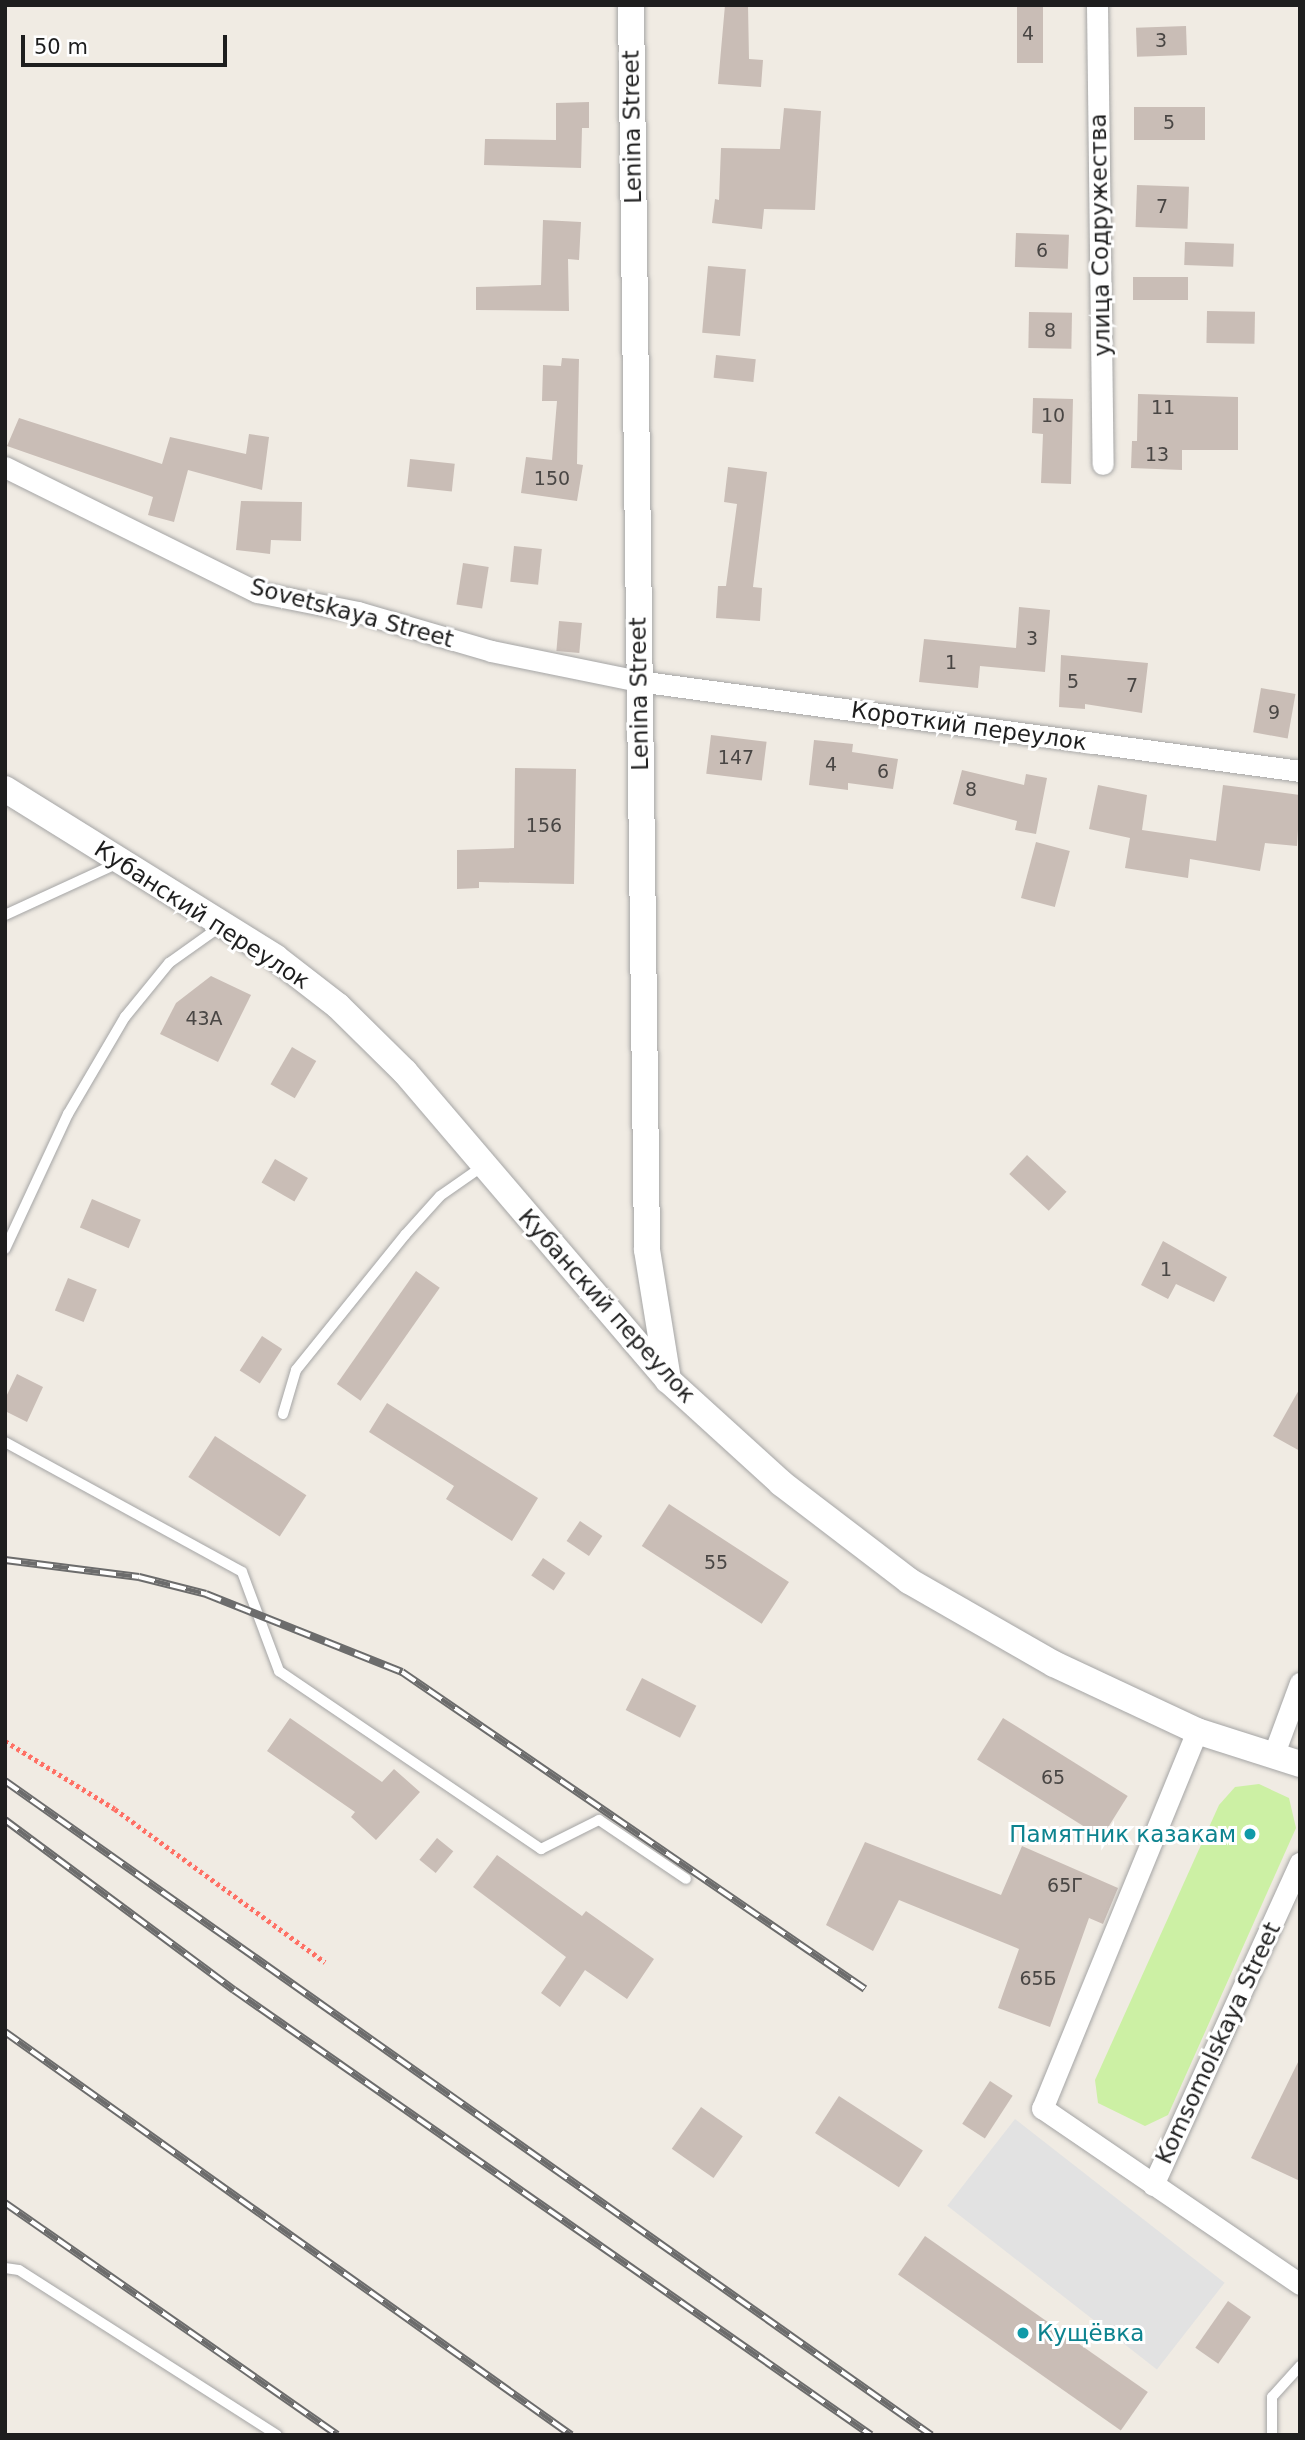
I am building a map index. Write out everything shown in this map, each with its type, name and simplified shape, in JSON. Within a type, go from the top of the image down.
[{"type":"street","name":"Lenina Street","points":[[631,5],[647,1250],[668,1380]]},
{"type":"street","name":"улица Содружества","points":[[1097,5],[1103,464]]},
{"type":"street","name":"Sovetskaya Street","points":[[5,467],[257,592],[358,612],[491,651],[638,681]]},
{"type":"street","name":"Короткий переулок","points":[[638,681],[1300,771]]},
{"type":"street","name":"Кубанский переулок","points":[[5,789],[276,958],[338,1006],[405,1072],[668,1380],[781,1483],[909,1581],[1054,1664],[1197,1731],[1300,1764]]},
{"type":"street","points":[[1273,1756],[1300,1683]]},
{"type":"street","points":[[1197,1731],[1042,2108],[1300,2284]]},
{"type":"street","name":"Komsomolskaya Street","points":[[1153,2185],[1300,1863]]},
{"type":"lane","points":[[5,915],[122,861]]},
{"type":"lane","points":[[5,1249],[68,1114],[125,1017],[169,963],[224,925]]},
{"type":"lane","points":[[283,1414],[296,1370],[440,1196],[483,1166]]},
{"type":"lane","points":[[5,1442],[242,1573],[279,1671],[541,1849],[599,1819],[686,1879]]},
{"type":"lane","points":[[5,2267],[19,2270],[277,2435]]},
{"type":"lane","points":[[1272,2435],[1272,2397],[1300,2366]]},
{"type":"path","points":[[5,1741],[115,1809],[325,1962]]},
{"type":"green space","points":[[1259,1784],[1289,1798],[1296,1828],[1168,2115],[1145,2126],[1098,2103],[1095,2080],[1219,1805],[1235,1787]]},
{"type":"shaded area","points":[[1015,2119],[1225,2283],[1157,2369],[947,2206]]},
{"type":"building","points":[[725,5],[748,5],[749,59],[763,60],[761,87],[718,84]]},
{"type":"building","points":[[1017,5],[1043,5],[1043,63],[1017,63]]},
{"type":"building","points":[[1186,26],[1187,55],[1137,57],[1136,28]]},
{"type":"building","points":[[589,102],[589,128],[582,128],[581,168],[484,165],[485,139],[556,140],[556,103]]},
{"type":"building","points":[[1134,107],[1205,107],[1205,140],[1134,140]]},
{"type":"building","points":[[784,108],[821,111],[815,210],[764,209],[762,229],[712,223],[715,199],[719,200],[721,148],[780,149]]},
{"type":"building","points":[[1137,185],[1189,187],[1188,229],[1136,227]]},
{"type":"building","points":[[543,220],[581,222],[579,260],[568,259],[569,311],[476,310],[476,287],[541,285]]},
{"type":"building","points":[[1016,233],[1069,235],[1068,269],[1015,267]]},
{"type":"building","points":[[1185,242],[1234,244],[1233,267],[1184,265]]},
{"type":"building","points":[[708,266],[746,269],[740,336],[702,333]]},
{"type":"building","points":[[1133,277],[1188,277],[1188,300],[1133,300]]},
{"type":"building","points":[[1207,311],[1255,312],[1254,344],[1206,343]]},
{"type":"building","points":[[1029,312],[1072,313],[1071,349],[1028,348]]},
{"type":"building","points":[[716,355],[756,359],[753,382],[714,378]]},
{"type":"building","points":[[562,358],[579,359],[577,464],[583,465],[577,501],[521,493],[526,457],[552,460],[557,401],[542,401],[543,365],[561,366]]},
{"type":"building","points":[[1138,394],[1238,397],[1238,450],[1182,450],[1182,470],[1131,468],[1132,441],[1137,441]]},
{"type":"building","points":[[1033,398],[1073,399],[1071,484],[1041,483],[1043,434],[1032,433]]},
{"type":"building","points":[[19,418],[162,464],[170,437],[246,454],[249,434],[269,437],[262,490],[188,470],[174,522],[148,515],[153,497],[7,446]]},
{"type":"building","points":[[410,459],[455,464],[452,492],[407,487]]},
{"type":"building","points":[[728,467],[767,472],[753,587],[762,588],[760,621],[716,618],[718,586],[726,586],[737,504],[724,502]]},
{"type":"building","points":[[241,501],[302,502],[301,541],[271,540],[270,554],[236,550]]},
{"type":"building","points":[[514,546],[542,549],[538,585],[510,582]]},
{"type":"building","points":[[463,563],[489,567],[482,609],[456,604]]},
{"type":"building","points":[[1019,607],[1050,610],[1045,672],[980,666],[978,688],[919,682],[924,639],[1016,648]]},
{"type":"building","points":[[559,621],[582,623],[579,653],[556,651]]},
{"type":"building","points":[[1061,655],[1148,663],[1142,713],[1085,704],[1085,709],[1059,707]]},
{"type":"building","points":[[1261,688],[1295,694],[1288,738],[1253,732]]},
{"type":"building","points":[[711,735],[767,742],[762,781],[706,774]]},
{"type":"building","points":[[814,740],[853,744],[852,752],[898,759],[893,789],[848,783],[848,790],[809,785]]},
{"type":"building","points":[[515,768],[576,769],[574,884],[479,882],[479,888],[457,889],[457,850],[514,848]]},
{"type":"building","points":[[962,770],[1024,785],[1026,774],[1047,778],[1036,834],[1015,830],[1017,821],[953,804]]},
{"type":"building","points":[[1098,785],[1147,795],[1142,830],[1216,841],[1223,785],[1300,795],[1297,846],[1265,843],[1260,871],[1190,859],[1188,878],[1125,868],[1130,838],[1089,829]]},
{"type":"building","points":[[1036,842],[1070,851],[1055,907],[1021,898]]},
{"type":"building","points":[[211,976],[251,995],[218,1062],[160,1034],[176,1003]]},
{"type":"building","points":[[292,1047],[316,1061],[295,1098],[270,1084]]},
{"type":"building","points":[[1027,1155],[1066,1192],[1049,1211],[1009,1174]]},
{"type":"building","points":[[275,1159],[308,1178],[294,1201],[262,1182]]},
{"type":"building","points":[[92,1199],[141,1220],[129,1248],[80,1228]]},
{"type":"building","points":[[1163,1241],[1227,1277],[1214,1302],[1176,1284],[1168,1299],[1141,1285]]},
{"type":"building","points":[[416,1271],[440,1288],[361,1401],[337,1384]]},
{"type":"building","points":[[68,1278],[97,1290],[84,1322],[55,1310]]},
{"type":"building","points":[[262,1336],[282,1349],[260,1383],[240,1370]]},
{"type":"building","points":[[17,1374],[43,1387],[27,1422],[5,1411],[5,1399]]},
{"type":"building","points":[[1300,1388],[1300,1451],[1273,1436]]},
{"type":"building","points":[[387,1403],[538,1498],[512,1541],[446,1499],[454,1486],[369,1432]]},
{"type":"building","points":[[215,1436],[306,1495],[280,1536],[188,1477]]},
{"type":"building","points":[[669,1504],[789,1582],[762,1624],[642,1546]]},
{"type":"building","points":[[580,1521],[602,1536],[589,1556],[567,1541]]},
{"type":"building","points":[[543,1558],[565,1573],[554,1591],[531,1575]]},
{"type":"building","points":[[642,1678],[696,1706],[680,1738],[626,1710]]},
{"type":"building","points":[[290,1718],[382,1782],[394,1769],[420,1792],[376,1840],[351,1817],[355,1812],[267,1751]]},
{"type":"building","points":[[1003,1718],[1128,1796],[1102,1837],[977,1760]]},
{"type":"building","points":[[437,1838],[453,1851],[436,1873],[419,1860]]},
{"type":"building","points":[[865,1842],[1001,1895],[1022,1846],[1118,1888],[1103,1924],[1089,1918],[1050,2027],[998,2008],[1019,1949],[899,1900],[873,1951],[826,1925]]},
{"type":"building","points":[[497,1855],[582,1916],[586,1911],[654,1959],[627,1999],[585,1970],[560,2007],[541,1993],[566,1957],[473,1887]]},
{"type":"building","points":[[1300,2058],[1300,2181],[1251,2158]]},
{"type":"building","points":[[990,2081],[1013,2096],[985,2138],[962,2124]]},
{"type":"building","points":[[839,2096],[923,2150],[899,2187],[815,2133]]},
{"type":"building","points":[[701,2107],[743,2136],[714,2178],[672,2149]]},
{"type":"building","name":"Кущёвка","points":[[925,2236],[1148,2392],[1121,2431],[898,2275]]},
{"type":"building","points":[[1228,2301],[1251,2317],[1218,2364],[1195,2348]]},
{"type":"railway","points":[[5,1560],[139,1577],[206,1594],[402,1672],[865,1989]]},
{"type":"railway","points":[[5,1781],[931,2435]]},
{"type":"railway","points":[[5,1820],[234,1990],[871,2435]]},
{"type":"railway","points":[[5,2032],[571,2435]]},
{"type":"railway","points":[[5,2203],[337,2435]]},
{"type":"place","name":"Памятник казакам","points":[[1250,1834]]},
{"type":"place","name":"Кущёвка","points":[[1023,2333]]}]
